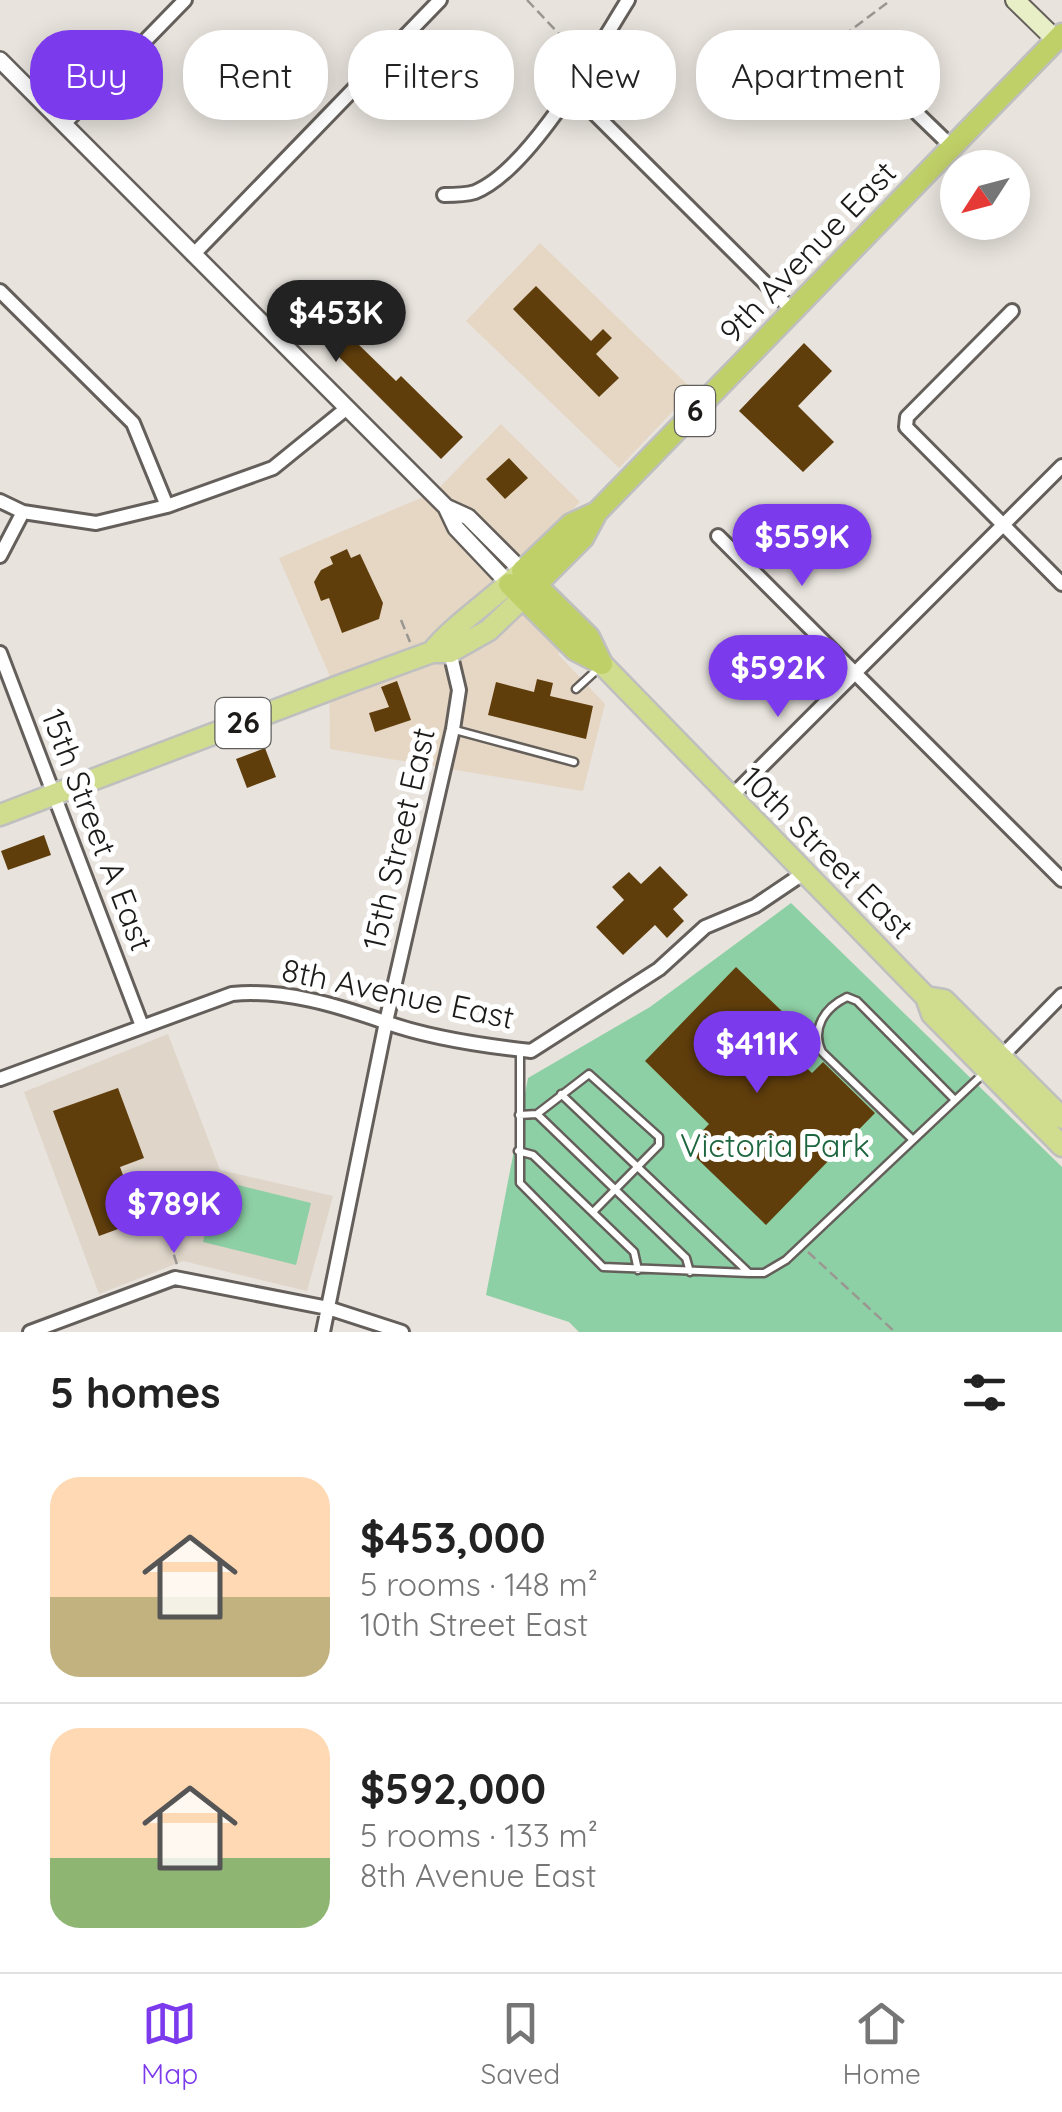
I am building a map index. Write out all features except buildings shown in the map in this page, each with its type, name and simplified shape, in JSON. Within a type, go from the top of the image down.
[{"type":"highway","name":"9th Avenue East","points":[[522,584],[583,538],[597,512],[1060,40]]},
{"type":"highway","name":"10th Street East","points":[[522,584],[589,637],[602,664]]},
{"type":"main road","points":[[1015,0],[1060,40]]},
{"type":"main road","name":"9th Avenue East","points":[[0,816],[433,654],[445,636],[522,584]]},
{"type":"main road","name":"10th Street East","points":[[602,664],[926,997],[944,1000],[1062,1146]]},
{"type":"main road","name":"10th Street East","points":[[994,1064],[1062,1118]]},
{"type":"street","points":[[64,124],[185,0]]},
{"type":"street","points":[[192,254],[440,0]]},
{"type":"street","points":[[609,30],[628,0]]},
{"type":"street","name":"10th Street East","points":[[0,60],[446,508],[468,517],[522,584]]},
{"type":"street","points":[[444,195],[472,193],[506,172],[548,120]]},
{"type":"street","points":[[602,120],[792,311]]},
{"type":"street","points":[[924,120],[952,147]]},
{"type":"street","points":[[0,291],[133,423],[167,506]]},
{"type":"street","points":[[1012,311],[907,417],[906,427],[1062,584]]},
{"type":"street","points":[[0,501],[23,512],[96,522],[167,506],[274,468],[347,408]]},
{"type":"street","points":[[730,798],[1062,466]]},
{"type":"street","points":[[0,556],[23,512]]},
{"type":"street","points":[[718,536],[1062,880]]},
{"type":"street","name":"15th Street A East","points":[[0,653],[142,1026]]},
{"type":"street","name":"15th Street East","points":[[323,1332],[386,1022],[453,729],[459,690],[433,654]]},
{"type":"street","name":"8th Avenue East","points":[[0,1079],[232,994],[255,992],[286,994],[386,1022],[520,1050],[544,1046],[660,969],[704,927],[755,906],[804,873]]},
{"type":"street","points":[[994,1064],[1062,996]]},
{"type":"street","points":[[30,1332],[182,1279],[328,1308],[402,1332]]},
{"type":"lane","points":[[576,688],[602,664]]},
{"type":"lane","points":[[453,729],[574,762]]},
{"type":"lane","points":[[913,1140],[822,1052],[816,1039],[818,1024],[838,1002],[847,998],[857,1001],[956,1100]]},
{"type":"lane","points":[[520,1050],[518,1151],[522,1187],[603,1267],[690,1272],[749,1273],[776,1268],[994,1064]]},
{"type":"lane","points":[[520,1115],[537,1114],[584,1076],[594,1076],[659,1136],[659,1145],[593,1212]]},
{"type":"lane","points":[[561,1094],[749,1273]]},
{"type":"lane","points":[[537,1114],[686,1258],[690,1272]]},
{"type":"lane","points":[[518,1151],[533,1155],[634,1252],[638,1270]]},
{"type":"path","points":[[527,0],[556,30]]},
{"type":"path","points":[[851,30],[891,0]]},
{"type":"path","points":[[401,620],[433,654]]},
{"type":"path","points":[[165,1226],[182,1279]]},
{"type":"path","points":[[801,1246],[895,1332]]},
{"type":"shaded area","points":[[540,243],[693,390],[619,468],[466,321]]},
{"type":"shaded area","points":[[501,424],[580,502],[513,570],[577,633],[558,654],[605,704],[583,791],[330,749],[329,674],[279,558],[435,492]]},
{"type":"shaded area","points":[[168,1034],[220,1170],[333,1196],[307,1291],[183,1261],[99,1294],[24,1092]]},
{"type":"green space","name":"Victoria Park","points":[[791,903],[1062,1167],[1062,1332],[579,1332],[569,1322],[486,1295],[528,1078],[650,1007]]},
{"type":"green space","points":[[218,1180],[311,1203],[296,1265],[203,1242]]}]
